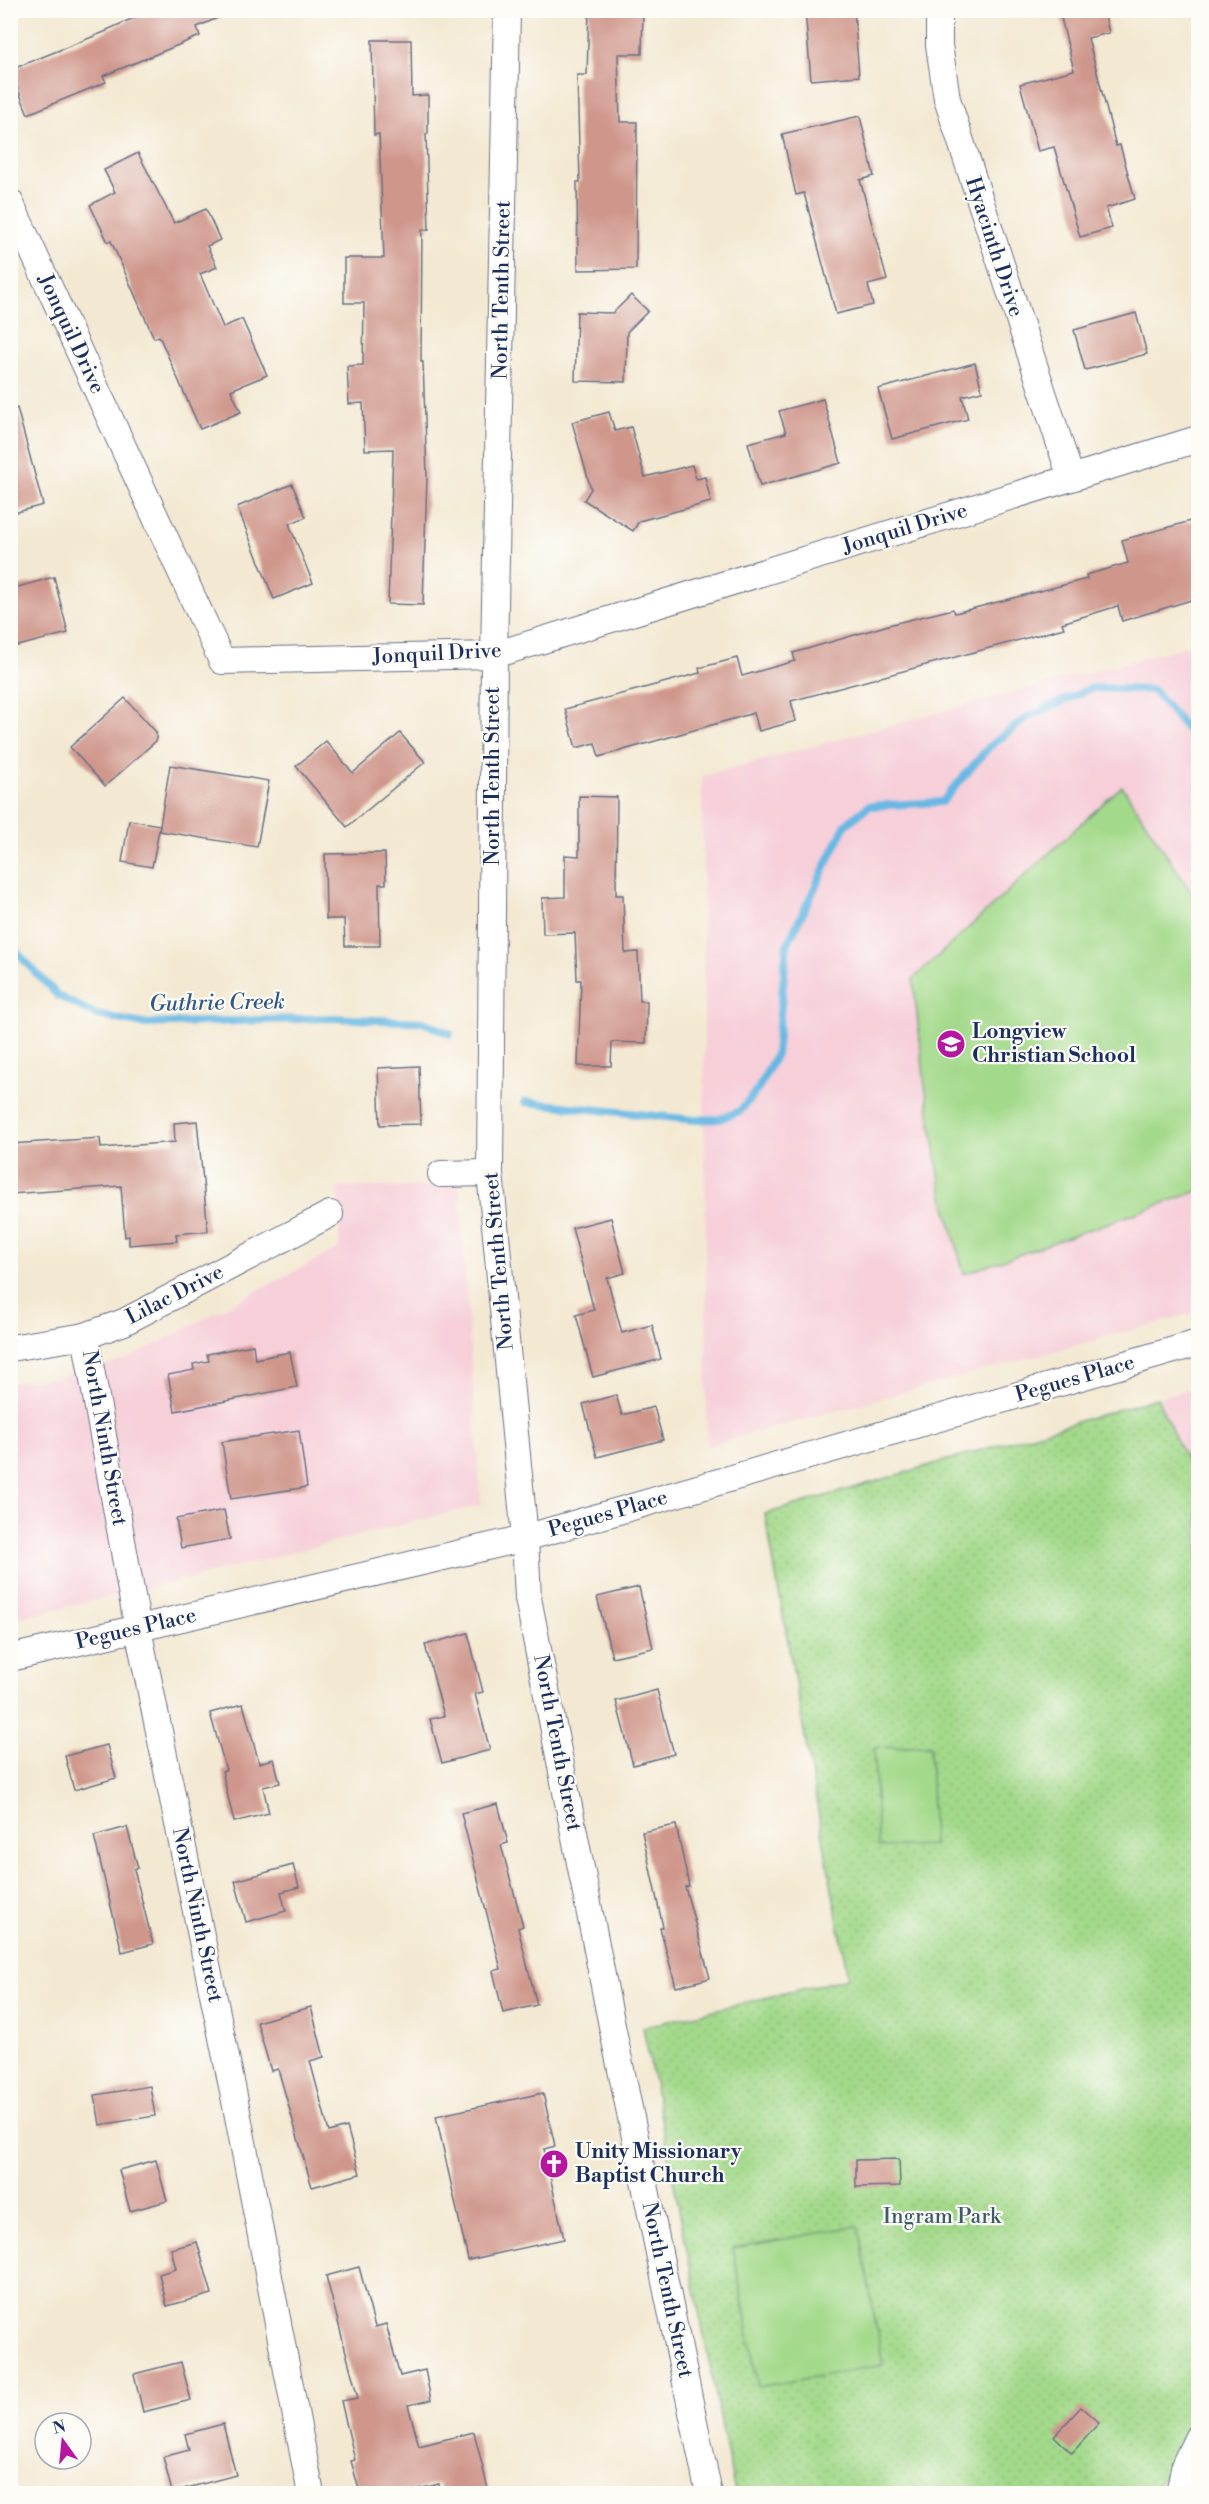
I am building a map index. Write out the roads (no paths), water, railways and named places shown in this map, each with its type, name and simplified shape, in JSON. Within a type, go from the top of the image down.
[{"type":"street","name":"North Tenth Street","points":[[507,10],[494,656],[490,1173],[525,1538],[528,1598],[612,2026],[709,2493]]},
{"type":"street","name":"Hyacinth Drive","points":[[939,10],[940,55],[946,99],[1071,478]]},
{"type":"street","name":"Jonquil Drive","points":[[10,202],[222,661],[494,656],[1198,439]]},
{"type":"street","points":[[441,1174],[490,1173]]},
{"type":"street","name":"Lilac Drive","points":[[10,1348],[85,1336],[124,1322],[330,1214]]},
{"type":"street","name":"North Ninth Street","points":[[85,1336],[138,1629],[234,2096],[311,2493]]},
{"type":"street","name":"Pegues Place","points":[[10,1658],[525,1538],[1198,1343]]},
{"type":"street","points":[[1179,2493],[1185,2464],[1198,2437]]},
{"type":"waterway","points":[[525,1102],[694,1120],[719,1119],[740,1111],[758,1089],[776,1054],[787,945],[846,824],[869,806],[942,802],[989,747],[1029,716],[1092,688],[1153,690],[1198,742]]},
{"type":"waterway","name":"Guthrie Creek","points":[[10,945],[58,996],[97,1015],[143,1024],[332,1018],[423,1022],[450,1034]]},
{"type":"place","name":"Longview Christian School","points":[[951,1044]]},
{"type":"place","name":"Unity Missionary Baptist Church","points":[[554,2164]]},
{"type":"park label","name":"Ingram Park","points":[[942,2217]]}]
